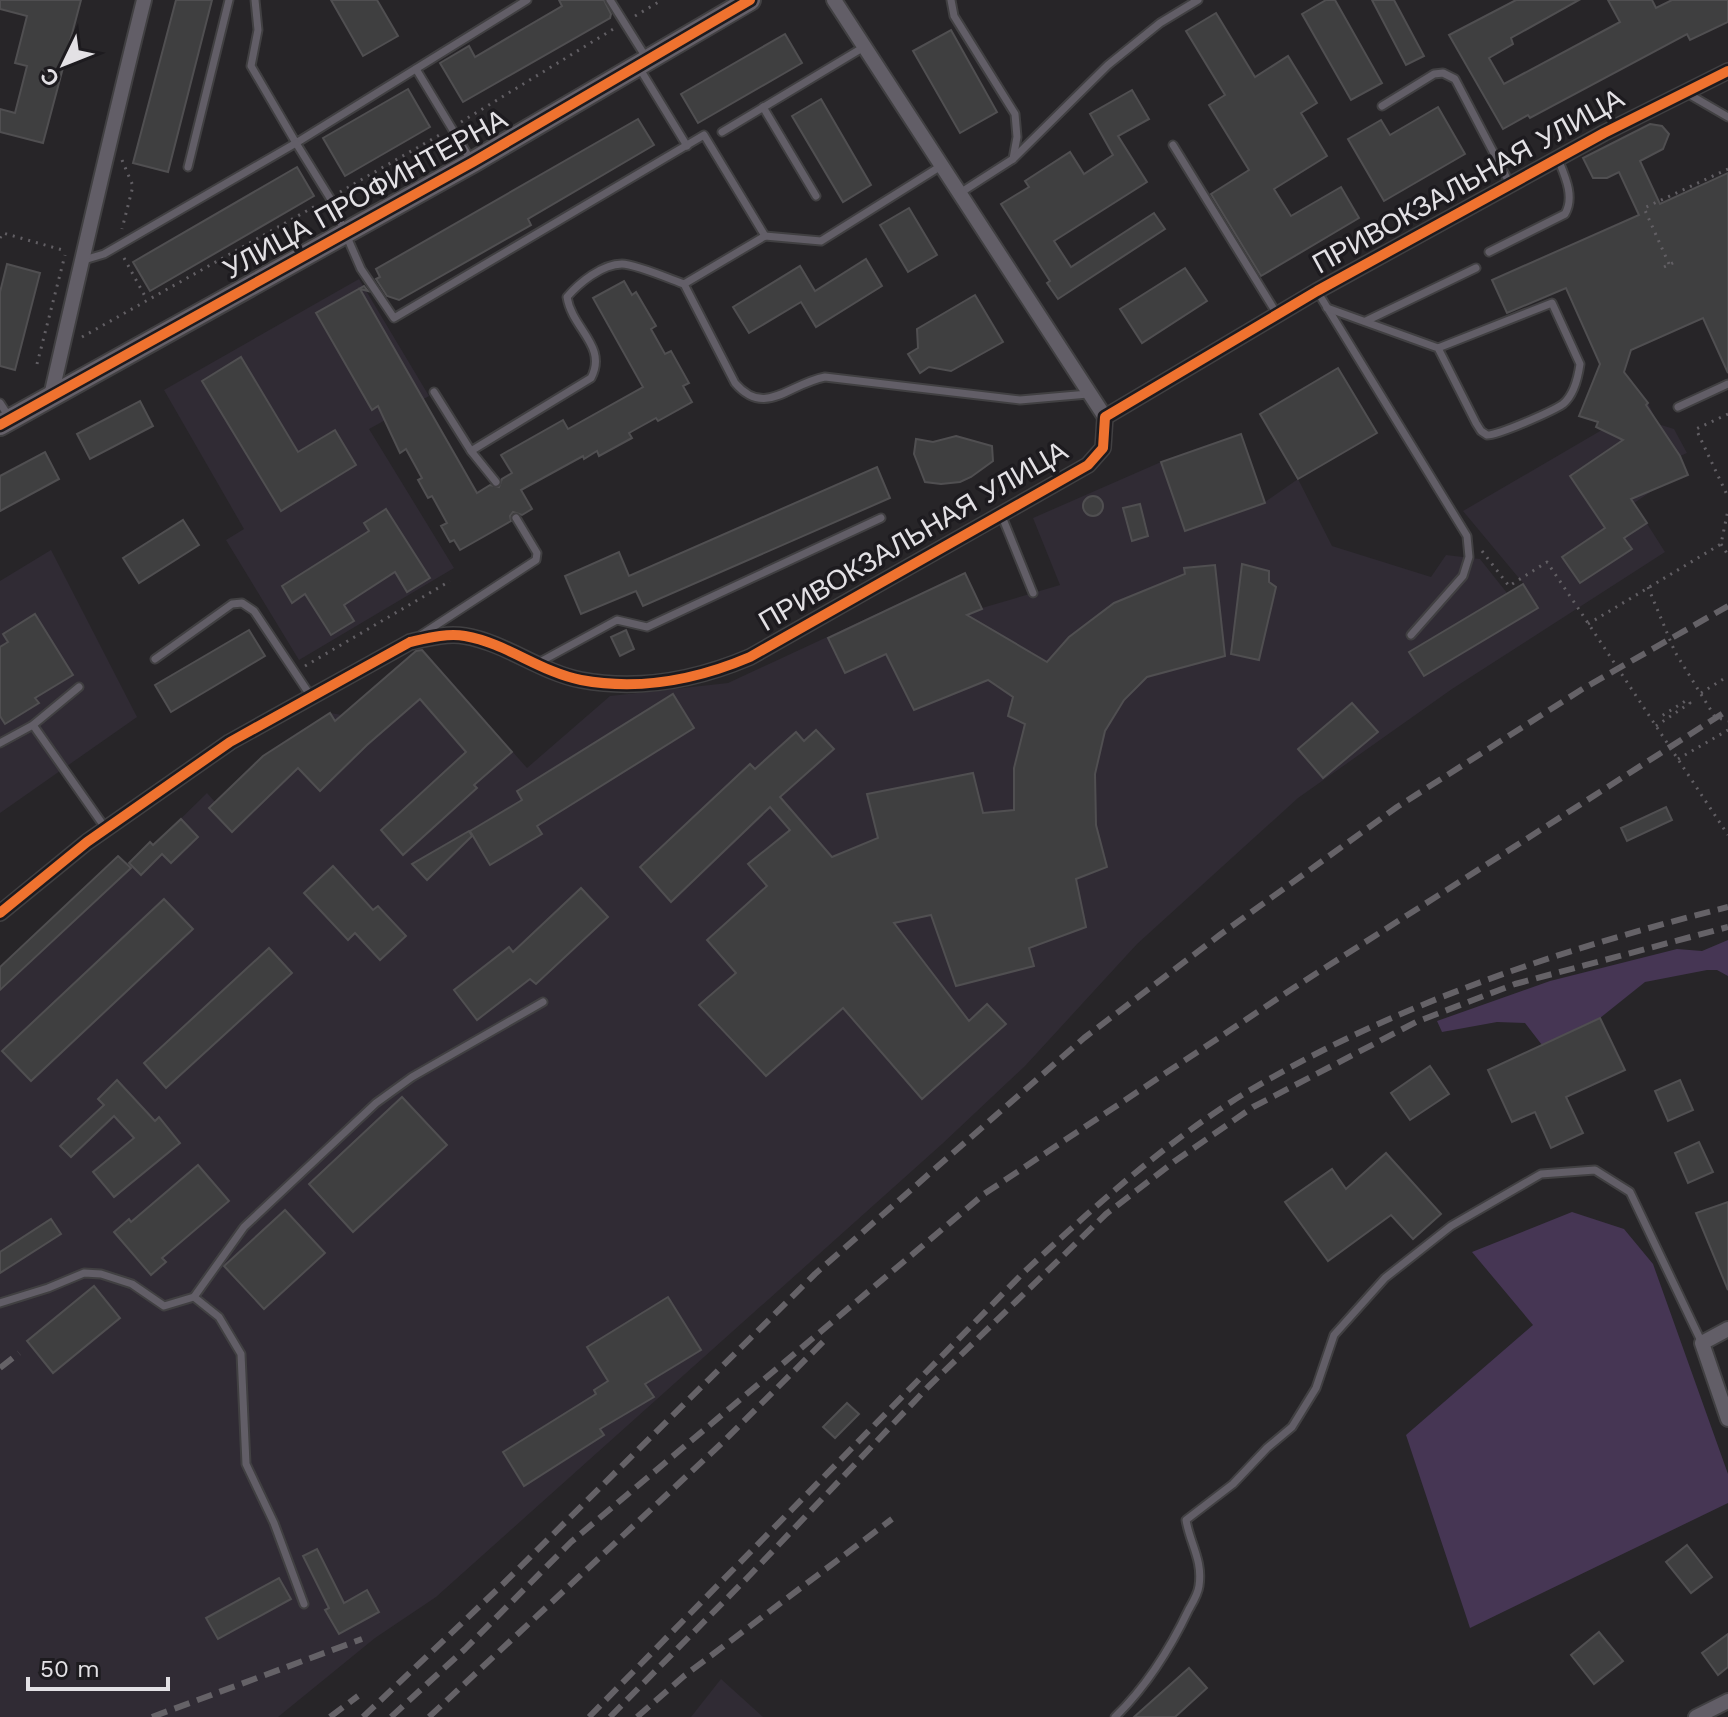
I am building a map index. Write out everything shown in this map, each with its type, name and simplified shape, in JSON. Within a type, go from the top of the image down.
[{"type":"street","points":[[51,396],[144,0]]},
{"type":"street","name":"УЛИЦА ПРОФИНТЕРНА","points":[[3,416],[51,396],[347,234],[750,0]]},
{"type":"street","points":[[834,0],[1105,417]]},
{"type":"street","name":"ПРИВОКЗАЛЬНАЯ УЛИЦА","points":[[0,913],[106,829],[230,742],[410,642],[439,636],[464,636],[494,644],[580,680],[632,684],[676,682],[715,672],[750,657],[1088,465],[1103,448],[1105,417],[1317,291],[1684,91],[1728,71]]},
{"type":"street","points":[[1728,1329],[1702,1343],[1728,1419]]},
{"type":"street","points":[[1696,1717],[1728,1701]]},
{"type":"lane","points":[[188,167],[229,0]]},
{"type":"lane","points":[[255,0],[258,30],[251,66],[330,198],[361,269],[394,318],[704,135],[765,236]]},
{"type":"lane","points":[[84,260],[104,254],[296,143],[527,0]]},
{"type":"lane","points":[[610,0],[687,146]]},
{"type":"lane","points":[[951,0],[954,16],[1015,114],[1017,137],[1013,159]]},
{"type":"lane","points":[[960,193],[1013,159],[1108,65],[1160,23],[1198,0]]},
{"type":"lane","points":[[722,132],[864,47]]},
{"type":"lane","points":[[416,69],[473,162]]},
{"type":"lane","points":[[1382,106],[1434,74],[1449,74],[1455,79],[1511,186]]},
{"type":"lane","points":[[1684,91],[1728,117]]},
{"type":"lane","points":[[763,107],[816,196]]},
{"type":"lane","points":[[1173,145],[1277,314]]},
{"type":"lane","points":[[1489,252],[1565,214],[1570,199],[1558,159]]},
{"type":"lane","points":[[684,284],[765,236],[821,241],[941,166]]},
{"type":"lane","points":[[471,451],[591,378],[598,365],[595,351],[569,310],[567,297],[599,271],[622,264],[684,284],[735,383],[747,397],[765,401],[811,379],[825,377],[1020,400],[1090,394]]},
{"type":"lane","points":[[1366,321],[1476,268]]},
{"type":"lane","points":[[1317,291],[1467,536],[1469,557],[1463,576],[1411,635]]},
{"type":"lane","points":[[1327,308],[1438,348],[1481,431],[1487,435],[1502,432],[1562,404],[1579,375],[1580,364],[1552,303],[1438,348]]},
{"type":"lane","points":[[1678,407],[1728,384]]},
{"type":"lane","points":[[434,392],[471,451],[496,482]]},
{"type":"lane","points":[[1001,514],[1033,593]]},
{"type":"lane","points":[[410,642],[536,560],[537,553],[516,518]]},
{"type":"lane","points":[[536,664],[617,620],[647,627],[881,518]]},
{"type":"lane","points":[[155,659],[232,604],[242,603],[254,611],[310,695]]},
{"type":"lane","points":[[0,743],[33,725],[79,687]]},
{"type":"lane","points":[[33,725],[106,829]]},
{"type":"lane","points":[[0,1303],[84,1273],[101,1274],[132,1284],[164,1306],[194,1297],[244,1227],[376,1103],[412,1077],[543,1002]]},
{"type":"lane","points":[[1115,1717],[1129,1704],[1170,1650],[1200,1588],[1199,1552],[1189,1536],[1186,1520],[1233,1484],[1292,1427],[1316,1388],[1334,1335],[1385,1278],[1451,1226],[1541,1174],[1595,1170],[1630,1192],[1702,1343]]},
{"type":"lane","points":[[194,1297],[219,1317],[241,1354],[246,1464],[274,1523],[304,1604]]},
{"type":"path","points":[[0,238],[3,233],[66,251],[37,364],[452,127],[662,0]]},
{"type":"path","points":[[1669,264],[1644,208],[1728,169]]},
{"type":"path","points":[[1664,267],[1677,261]]},
{"type":"path","points":[[1728,414],[1696,429],[1728,497]]},
{"type":"path","points":[[1728,510],[1721,544],[1728,555]]},
{"type":"path","points":[[1588,624],[1721,544]]},
{"type":"path","points":[[1486,554],[1509,586],[1547,562],[1728,835]]},
{"type":"path","points":[[296,671],[450,581]]},
{"type":"path","points":[[1648,587],[1675,652],[1700,694],[1715,717],[1728,721]]},
{"type":"path","points":[[1700,694],[1728,676]]},
{"type":"path","points":[[1656,726],[1690,703],[1687,700],[1660,717]]},
{"type":"path","points":[[1678,759],[1728,730]]},
{"type":"shaded area","points":[[359,279],[429,396],[369,429],[454,568],[299,660],[226,540],[244,529],[164,390]]},
{"type":"shaded area","points":[[1648,403],[1658,424],[1674,429],[1687,453],[1680,456],[1688,475],[1655,489],[1634,503],[1665,552],[1452,689],[1298,798],[1137,944],[1025,1066],[942,1144],[436,1597],[375,1638],[278,1717],[0,1717],[0,991],[130,869],[129,863],[150,842],[154,845],[207,793],[215,802],[279,747],[330,713],[342,715],[420,647],[527,768],[610,696],[728,683],[965,573],[982,608],[1060,585],[1033,518],[1161,462],[1241,434],[1265,502],[1298,479],[1332,546],[1431,577],[1446,555],[1480,559],[1507,593],[1523,583],[1463,511]]},
{"type":"shaded area","points":[[51,550],[137,717],[0,813],[0,581]]},
{"type":"shaded area","points":[[1728,940],[1728,976],[1717,970],[1707,970],[1645,982],[1600,1018],[1542,1045],[1525,1023],[1497,1022],[1442,1032],[1437,1021],[1550,981],[1677,949],[1702,951]]},
{"type":"shaded area","points":[[1572,1212],[1624,1229],[1653,1264],[1728,1474],[1728,1503],[1470,1628],[1406,1435],[1533,1325],[1472,1252]]},
{"type":"shaded area","points":[[721,1679],[763,1717],[691,1717]]},
{"type":"building","points":[[0,0],[81,0],[43,143],[0,132],[0,109],[15,113],[27,66],[15,63],[27,16],[0,9]]},
{"type":"building","points":[[176,0],[212,0],[168,172],[133,163]]},
{"type":"building","points":[[331,0],[377,0],[398,36],[363,56]]},
{"type":"building","points":[[559,0],[604,0],[610,18],[463,102],[440,63],[469,46],[475,57],[562,6]]},
{"type":"building","points":[[1326,0],[1335,0],[1382,83],[1351,100],[1302,14]]},
{"type":"building","points":[[1372,0],[1394,0],[1424,56],[1406,65]]},
{"type":"building","points":[[1516,0],[1579,0],[1511,38],[1513,44],[1489,58],[1504,84],[1620,22],[1608,0],[1652,0],[1656,8],[1672,0],[1728,0],[1728,22],[1690,40],[1687,34],[1530,118],[1528,115],[1503,129],[1449,35]]},
{"type":"building","points":[[1216,13],[1255,77],[1288,56],[1317,103],[1301,113],[1327,156],[1274,189],[1291,216],[1341,187],[1359,218],[1261,276],[1211,194],[1249,170],[1209,105],[1225,95],[1186,31]]},
{"type":"building","points":[[951,30],[997,112],[960,133],[913,51]]},
{"type":"building","points":[[785,34],[802,63],[698,123],[681,94]]},
{"type":"building","points":[[408,89],[430,127],[345,176],[323,138]]},
{"type":"building","points":[[1132,90],[1149,119],[1118,136],[1147,182],[1054,241],[1071,267],[1154,213],[1165,229],[1058,299],[1047,283],[1050,281],[1001,204],[1029,187],[1025,181],[1070,152],[1084,174],[1113,155],[1090,114]]},
{"type":"building","points":[[821,99],[871,185],[843,202],[792,116]]},
{"type":"building","points":[[1438,107],[1465,154],[1384,201],[1348,139],[1381,120],[1390,135]]},
{"type":"building","points":[[638,119],[654,145],[528,219],[531,225],[399,300],[387,296],[376,279],[380,277],[376,269]]},
{"type":"building","points":[[1650,124],[1662,126],[1669,134],[1663,149],[1640,161],[1660,204],[1728,173],[1728,373],[1703,318],[1631,350],[1624,372],[1648,403],[1646,405],[1680,456],[1688,475],[1631,499],[1647,523],[1624,538],[1632,549],[1580,583],[1562,557],[1605,528],[1570,476],[1623,440],[1596,427],[1598,422],[1579,416],[1600,364],[1566,288],[1507,313],[1492,280],[1639,215],[1619,172],[1607,178],[1593,178],[1583,158]]},
{"type":"building","points":[[297,167],[314,196],[150,291],[133,262]]},
{"type":"building","points":[[909,208],[937,255],[908,272],[880,225]]},
{"type":"building","points":[[866,259],[882,286],[816,327],[801,302],[749,333],[733,307],[800,266],[815,291]]},
{"type":"building","points":[[7,264],[40,273],[15,370],[0,366],[0,292]]},
{"type":"building","points":[[1185,268],[1207,301],[1142,343],[1120,309]]},
{"type":"building","points":[[624,281],[632,295],[636,292],[656,326],[651,329],[665,354],[671,351],[689,383],[683,386],[692,402],[629,433],[632,438],[599,456],[597,451],[584,459],[583,456],[521,490],[532,509],[522,515],[513,512],[511,521],[460,550],[454,540],[450,542],[441,526],[447,523],[432,496],[428,498],[418,480],[422,478],[406,449],[400,453],[378,406],[372,410],[316,313],[364,286],[368,291],[360,289],[477,493],[490,485],[499,487],[502,479],[512,473],[501,455],[563,420],[568,429],[643,387],[593,298]]},
{"type":"building","points":[[975,295],[1003,342],[951,371],[929,367],[920,373],[908,354],[918,348],[917,329]]},
{"type":"building","points":[[241,357],[298,452],[335,430],[356,465],[281,511],[202,381]]},
{"type":"building","points":[[1338,368],[1377,433],[1298,479],[1260,414]]},
{"type":"building","points":[[140,401],[153,426],[90,459],[77,434]]},
{"type":"building","points":[[1241,434],[1265,503],[1185,531],[1161,462]]},
{"type":"building","points":[[956,436],[992,446],[993,461],[960,482],[925,482],[914,454],[916,439],[933,442]]},
{"type":"building","points":[[45,452],[59,479],[0,511],[0,476]]},
{"type":"building","points":[[877,467],[890,498],[643,606],[636,591],[581,614],[565,576],[619,552],[629,576]]},
{"type":"building","points":[[1093,496],[1100,499],[1103,506],[1100,513],[1093,516],[1086,513],[1083,506],[1086,499]]},
{"type":"building","points":[[1140,504],[1148,536],[1132,541],[1123,508]]},
{"type":"building","points":[[386,509],[430,578],[407,592],[395,572],[344,605],[354,621],[331,635],[305,594],[292,603],[282,586],[369,531],[364,523]]},
{"type":"building","points":[[183,520],[199,545],[139,583],[123,558]]},
{"type":"building","points":[[1242,564],[1269,571],[1269,582],[1276,587],[1259,660],[1231,654]]},
{"type":"building","points":[[1215,565],[1225,656],[1147,677],[1124,700],[1105,731],[1095,774],[1096,825],[1107,867],[1076,879],[1086,927],[1029,948],[1034,966],[956,986],[931,915],[894,923],[969,1021],[987,1004],[1006,1024],[922,1099],[843,1008],[766,1076],[699,1005],[736,973],[707,940],[767,886],[748,864],[790,830],[770,807],[671,902],[640,867],[750,764],[755,769],[796,732],[804,741],[816,730],[834,749],[780,797],[832,857],[878,838],[867,794],[973,773],[983,813],[1014,810],[1014,768],[1025,724],[1008,716],[1013,697],[988,680],[914,710],[886,654],[845,673],[828,638],[965,573],[982,609],[967,615],[1047,662],[1069,637],[1114,603],[1185,574],[1184,568]]},
{"type":"building","points":[[1523,584],[1538,608],[1424,676],[1409,652]]},
{"type":"building","points":[[35,614],[73,675],[35,698],[39,703],[5,724],[0,716],[0,647],[8,642],[3,634]]},
{"type":"building","points":[[249,630],[265,656],[171,712],[155,685]]},
{"type":"building","points":[[626,630],[634,649],[620,656],[611,637]]},
{"type":"building","points":[[422,650],[512,752],[403,855],[381,830],[466,752],[420,699],[320,791],[298,768],[232,832],[209,808],[263,756],[330,713],[335,721],[416,651]]},
{"type":"building","points":[[673,694],[694,728],[537,826],[542,834],[490,865],[470,831],[522,800],[517,791]]},
{"type":"building","points":[[1352,703],[1378,732],[1323,778],[1298,749]]},
{"type":"building","points":[[1666,807],[1672,820],[1627,841],[1621,828]]},
{"type":"building","points":[[181,819],[198,837],[171,863],[162,854],[141,875],[129,863],[150,842],[153,845]]},
{"type":"building","points":[[469,831],[472,836],[427,880],[412,864]]},
{"type":"building","points":[[118,856],[131,868],[0,990],[0,967]]},
{"type":"building","points":[[333,866],[373,910],[378,906],[406,936],[380,960],[355,933],[348,940],[304,893]]},
{"type":"building","points":[[581,888],[608,917],[536,984],[530,979],[477,1020],[454,990],[509,947],[513,952]]},
{"type":"building","points":[[164,899],[193,929],[31,1081],[2,1051]]},
{"type":"building","points":[[269,948],[292,973],[166,1088],[144,1063]]},
{"type":"building","points":[[1600,1018],[1625,1070],[1566,1097],[1583,1133],[1551,1148],[1535,1112],[1512,1122],[1488,1070]]},
{"type":"building","points":[[1430,1066],[1449,1094],[1410,1120],[1391,1093]]},
{"type":"building","points":[[117,1080],[155,1121],[159,1117],[180,1143],[114,1197],[93,1172],[134,1138],[114,1116],[71,1157],[60,1146],[104,1105],[98,1099]]},
{"type":"building","points":[[1680,1080],[1693,1110],[1668,1121],[1655,1091]]},
{"type":"building","points":[[402,1097],[447,1145],[353,1232],[309,1184]]},
{"type":"building","points":[[1699,1142],[1713,1172],[1688,1183],[1675,1153]]},
{"type":"building","points":[[1386,1153],[1441,1214],[1413,1239],[1391,1215],[1328,1261],[1285,1202],[1332,1169],[1346,1189]]},
{"type":"building","points":[[198,1165],[229,1201],[162,1258],[166,1262],[151,1275],[114,1232],[129,1219],[131,1222]]},
{"type":"building","points":[[1728,1202],[1728,1290],[1696,1213]]},
{"type":"building","points":[[285,1210],[325,1253],[264,1309],[224,1266]]},
{"type":"building","points":[[51,1219],[61,1234],[0,1273],[0,1252]]},
{"type":"building","points":[[94,1286],[120,1318],[53,1373],[27,1341]]},
{"type":"building","points":[[668,1297],[701,1350],[645,1384],[654,1397],[600,1429],[604,1435],[524,1486],[503,1452],[596,1394],[594,1390],[608,1381],[587,1347]]},
{"type":"building","points":[[847,1403],[859,1414],[835,1438],[823,1427]]},
{"type":"building","points":[[1687,1545],[1712,1577],[1691,1593],[1666,1562]]},
{"type":"building","points":[[317,1549],[344,1603],[367,1590],[379,1612],[339,1634],[325,1610],[329,1608],[303,1556]]},
{"type":"building","points":[[279,1578],[291,1599],[218,1639],[206,1618]]},
{"type":"building","points":[[1599,1632],[1623,1661],[1594,1684],[1571,1655]]},
{"type":"building","points":[[1728,1634],[1728,1667],[1718,1675],[1702,1653]]},
{"type":"building","points":[[1189,1668],[1207,1688],[1175,1717],[1134,1717]]},
{"type":"railway","points":[[363,1717],[504,1583],[815,1274],[1084,1038],[1397,807],[1584,688],[1728,606]]},
{"type":"railway","points":[[391,1717],[465,1649],[571,1542],[984,1194],[1295,987],[1728,710]]},
{"type":"railway","points":[[589,1717],[1024,1272],[1104,1200],[1187,1132],[1247,1092],[1303,1061],[1420,1006],[1480,982],[1603,941],[1728,907]]},
{"type":"railway","points":[[610,1717],[928,1387],[1106,1214],[1175,1161],[1253,1107],[1416,1022],[1515,984],[1728,927]]},
{"type":"railway","points":[[429,1717],[723,1442],[825,1340]]},
{"type":"railway","points":[[0,1368],[19,1353]]},
{"type":"railway","points":[[637,1717],[684,1676],[892,1519]]},
{"type":"railway","points":[[152,1717],[362,1639]]},
{"type":"railway","points":[[330,1717],[358,1696]]},
{"type":"cycle path","points":[[0,425],[473,162],[750,0]]},
{"type":"cycle path","points":[[0,913],[87,842],[230,742],[410,642],[465,636],[495,645],[566,676],[625,684],[688,677],[750,657],[1088,465],[1103,448],[1105,417],[1317,291],[1604,133],[1728,71]]}]
